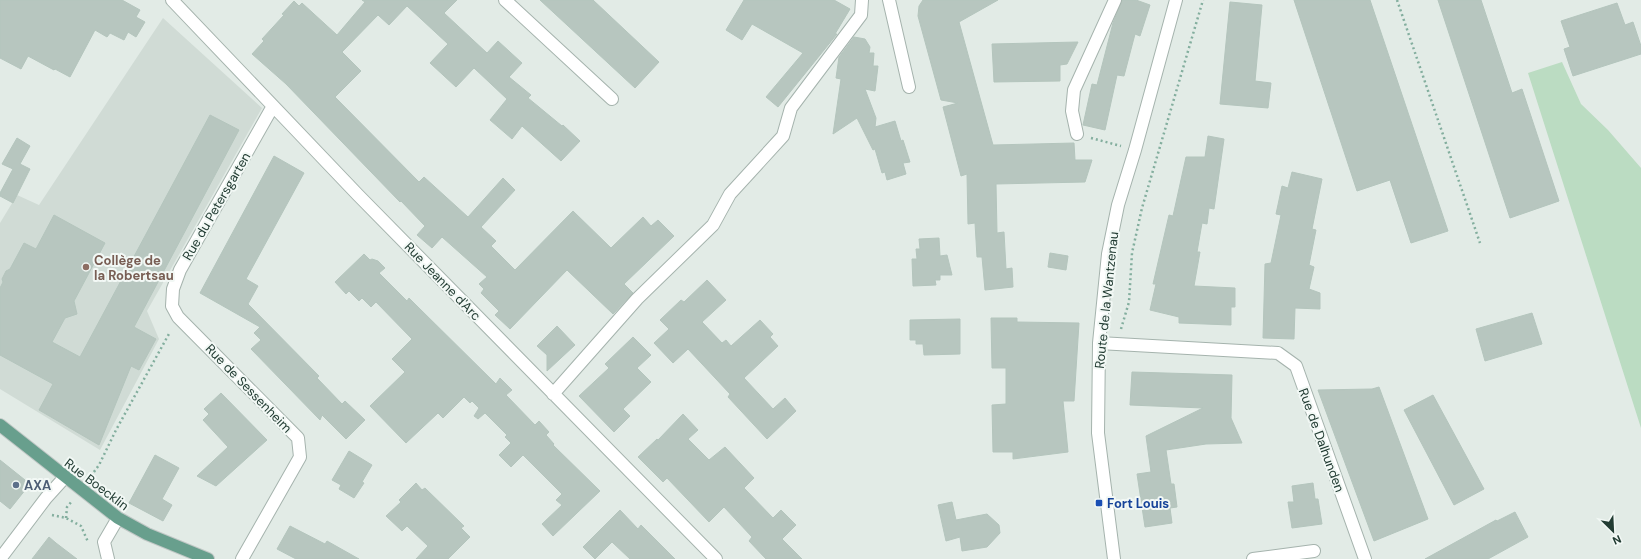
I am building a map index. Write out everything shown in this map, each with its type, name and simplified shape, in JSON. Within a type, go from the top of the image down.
[{"type":"main road","name":"Rue Boecklin","points":[[0,425],[118,518],[147,534],[208,559]]},
{"type":"street","name":"Rue Jeanne d'Arc","points":[[172,0],[273,106],[716,559]]},
{"type":"street","points":[[505,0],[612,99]]},
{"type":"street","points":[[554,394],[637,299],[713,225],[730,194],[783,136],[791,108],[861,15],[862,0]]},
{"type":"street","points":[[889,0],[909,87]]},
{"type":"street","points":[[1077,134],[1072,111],[1074,90],[1115,0]]},
{"type":"street","name":"Route de la Wantzenau","points":[[1114,559],[1098,433],[1099,344],[1108,254],[1118,205],[1135,150],[1176,0]]},
{"type":"street","name":"Rue du Petersgarten","points":[[178,318],[172,306],[173,288],[180,270],[273,106]]},
{"type":"street","name":"Rue de Sessenheim","points":[[178,318],[189,327],[298,438],[300,457],[242,559]]},
{"type":"street","name":"Rue de Dalhunden","points":[[1099,344],[1278,353],[1296,366],[1365,559]]},
{"type":"street","points":[[0,559],[46,498],[65,477]]},
{"type":"street","points":[[107,553],[104,542],[118,518]]},
{"type":"street","points":[[1253,559],[1314,550]]},
{"type":"path","points":[[1099,344],[1120,330],[1129,302],[1132,253],[1142,208],[1203,0]]},
{"type":"path","points":[[1397,0],[1480,243]]},
{"type":"path","points":[[1077,134],[1135,150]]},
{"type":"path","points":[[66,518],[67,506],[99,465],[116,430],[178,318]]},
{"type":"path","points":[[36,512],[66,518],[81,526],[88,543],[107,553]]},
{"type":"shaded area","name":"Collège de la Robertsau","points":[[163,18],[262,108],[147,311],[159,339],[100,450],[0,389],[0,223],[17,195],[39,205]]},
{"type":"green space","points":[[1562,62],[1581,104],[1608,130],[1641,168],[1641,428],[1528,73]]},
{"type":"building","points":[[0,0],[122,0],[140,10],[136,17],[145,22],[136,37],[128,32],[124,40],[110,33],[107,37],[95,30],[70,77],[28,56],[21,69],[0,58]]},
{"type":"building","points":[[362,0],[457,0],[444,13],[487,53],[498,41],[522,63],[509,77],[531,95],[528,98],[562,126],[563,125],[580,141],[561,161],[522,126],[512,139],[490,120],[507,99],[474,68],[456,87],[430,63],[448,44],[407,6],[389,25],[378,15],[342,52],[361,71],[335,97],[419,182],[424,177],[468,217],[503,178],[515,190],[481,227],[496,241],[491,246],[515,270],[573,211],[611,248],[643,217],[651,226],[658,220],[674,236],[624,284],[633,293],[613,314],[567,270],[510,329],[495,315],[499,311],[481,293],[484,289],[479,284],[487,277],[442,237],[432,248],[417,235],[425,226],[286,84],[252,54],[264,41],[262,39],[284,15],[282,14],[294,1],[299,6],[302,3],[337,35],[365,2]]},
{"type":"building","points":[[540,0],[593,0],[659,62],[635,88]]},
{"type":"building","points":[[744,0],[834,0],[850,9],[835,34],[837,34],[778,107],[766,97],[803,53],[752,24],[742,40],[726,30]]},
{"type":"building","points":[[923,0],[998,0],[959,22],[993,145],[1074,143],[1075,160],[1092,160],[1085,182],[996,184],[997,233],[1004,232],[1006,269],[1012,268],[1013,287],[985,290],[982,257],[977,257],[975,223],[968,224],[967,174],[961,176],[943,107],[958,103],[941,100],[918,16],[919,6]]},
{"type":"building","points":[[1122,0],[1136,0],[1150,5],[1140,36],[1135,34],[1124,76],[1117,75],[1105,130],[1083,125],[1092,84],[1097,85],[1113,23]]},
{"type":"building","points":[[1294,0],[1370,0],[1448,231],[1411,243],[1390,180],[1357,191]]},
{"type":"building","points":[[1438,0],[1481,0],[1512,93],[1522,89],[1559,201],[1510,218]]},
{"type":"building","points":[[1230,2],[1262,5],[1255,81],[1271,83],[1268,108],[1220,104]]},
{"type":"building","points":[[1617,3],[1625,25],[1633,22],[1641,46],[1641,54],[1573,76],[1564,49],[1570,47],[1561,21]]},
{"type":"building","points":[[854,37],[865,39],[870,47],[869,53],[874,53],[873,66],[878,66],[875,91],[865,89],[876,118],[875,127],[895,121],[901,141],[903,140],[910,162],[903,163],[906,174],[887,180],[885,172],[882,173],[875,149],[873,150],[857,118],[833,134],[841,79],[836,78],[839,57]]},
{"type":"building","points":[[1078,42],[1067,64],[1060,65],[1060,81],[994,82],[992,44]]},
{"type":"building","points":[[210,115],[239,130],[134,327],[156,339],[139,370],[131,366],[99,445],[39,410],[53,384],[0,355],[0,288],[3,282],[2,279],[6,271],[10,269],[24,243],[36,249],[54,215],[105,243],[74,301],[77,314],[65,318],[52,342],[80,357]]},
{"type":"building","points":[[1208,136],[1224,139],[1214,209],[1209,208],[1207,224],[1202,223],[1197,252],[1200,252],[1194,286],[1235,288],[1235,307],[1231,307],[1231,325],[1179,323],[1179,317],[1150,310],[1156,284],[1153,284],[1169,215],[1173,216],[1186,157],[1205,157]]},
{"type":"building","points":[[17,138],[30,146],[20,164],[30,169],[13,203],[0,196],[0,193],[13,169],[2,164]]},
{"type":"building","points":[[274,156],[304,173],[246,279],[258,286],[248,304],[319,376],[317,378],[342,404],[345,401],[365,420],[346,439],[322,415],[320,420],[251,349],[261,340],[254,333],[260,327],[200,293]]},
{"type":"building","points":[[1292,172],[1322,179],[1312,229],[1316,230],[1309,265],[1314,267],[1309,289],[1320,293],[1320,309],[1295,308],[1294,339],[1263,338],[1265,264],[1271,263],[1281,215],[1276,214],[1282,186],[1288,188]]},
{"type":"building","points":[[939,238],[940,256],[947,255],[952,275],[940,275],[940,280],[935,280],[936,285],[913,286],[912,259],[917,259],[916,249],[920,249],[919,239]]},
{"type":"building","points":[[1050,253],[1068,256],[1066,270],[1048,267]]},
{"type":"building","points":[[364,254],[370,260],[372,259],[378,261],[385,268],[379,273],[407,301],[409,298],[496,384],[500,378],[512,390],[506,395],[535,425],[539,421],[549,432],[546,435],[554,444],[553,445],[600,491],[553,536],[542,524],[562,505],[556,500],[562,494],[523,455],[511,467],[499,455],[511,443],[505,437],[507,435],[485,413],[478,419],[474,416],[479,408],[472,401],[470,403],[464,397],[443,418],[438,413],[406,443],[370,406],[405,372],[392,359],[412,339],[376,302],[371,307],[362,298],[359,301],[349,291],[346,294],[335,282]]},
{"type":"building","points":[[707,280],[726,300],[702,322],[722,343],[726,340],[731,346],[760,320],[773,334],[770,337],[778,346],[744,378],[773,409],[785,398],[796,411],[767,439],[728,397],[730,394],[688,349],[673,363],[654,343],[669,329],[660,320],[681,300],[684,302]]},
{"type":"building","points":[[1532,313],[1542,344],[1485,361],[1476,329]]},
{"type":"building","points":[[991,318],[1017,318],[1017,322],[1079,323],[1074,401],[1063,401],[1068,452],[1013,459],[1013,452],[993,452],[992,405],[1006,404],[1006,368],[992,368]]},
{"type":"building","points":[[960,319],[960,354],[924,355],[923,344],[916,344],[916,340],[910,340],[910,320]]},
{"type":"building","points":[[557,326],[575,345],[547,371],[547,355],[537,346]]},
{"type":"building","points":[[633,337],[651,355],[637,368],[651,382],[623,409],[630,416],[614,432],[579,396],[609,368],[605,364]]},
{"type":"building","points":[[1132,372],[1232,375],[1231,418],[1242,443],[1206,444],[1166,450],[1171,484],[1174,484],[1177,507],[1170,508],[1172,523],[1145,527],[1137,474],[1151,472],[1146,436],[1203,408],[1130,405]]},
{"type":"building","points":[[1379,387],[1428,519],[1374,541],[1318,390],[1372,389]]},
{"type":"building","points":[[221,393],[267,440],[216,486],[197,476],[228,447],[203,420],[209,414],[204,409]]},
{"type":"building","points":[[1433,395],[1484,489],[1454,505],[1404,410]]},
{"type":"building","points":[[683,414],[698,430],[688,439],[709,460],[725,447],[754,478],[744,488],[773,518],[781,510],[796,525],[782,539],[802,559],[766,559],[749,541],[752,537],[724,507],[709,522],[667,478],[663,482],[638,457],[657,439],[658,440]]},
{"type":"building","points":[[349,451],[372,465],[362,482],[364,483],[354,498],[339,489],[341,485],[332,480]]},
{"type":"building","points":[[155,455],[179,468],[162,499],[172,505],[163,521],[129,503]]},
{"type":"building","points":[[0,460],[30,484],[10,509],[0,501]]},
{"type":"building","points":[[416,483],[422,490],[425,488],[464,526],[461,528],[470,537],[448,559],[416,559],[428,546],[407,526],[402,531],[386,516],[401,502],[399,500]]},
{"type":"building","points":[[1313,483],[1315,499],[1318,499],[1322,524],[1292,528],[1288,502],[1294,502],[1292,486]]},
{"type":"building","points":[[952,502],[956,520],[987,514],[999,525],[1000,533],[987,547],[962,551],[960,537],[946,541],[938,505]]},
{"type":"building","points":[[620,510],[638,529],[641,525],[675,559],[630,559],[612,542],[595,559],[583,547]]},
{"type":"building","points":[[1515,512],[1528,537],[1488,559],[1425,559],[1496,520],[1497,521]]},
{"type":"building","points":[[290,526],[325,544],[327,541],[359,559],[296,559],[277,549]]},
{"type":"building","points":[[49,537],[56,543],[77,559],[32,559]]},
{"type":"place","name":"Collège de la Robertsau","points":[[86,267]]},
{"type":"place","name":"AXA","points":[[16,485]]},
{"type":"place","name":"Fort Louis","points":[[1099,503]]}]
